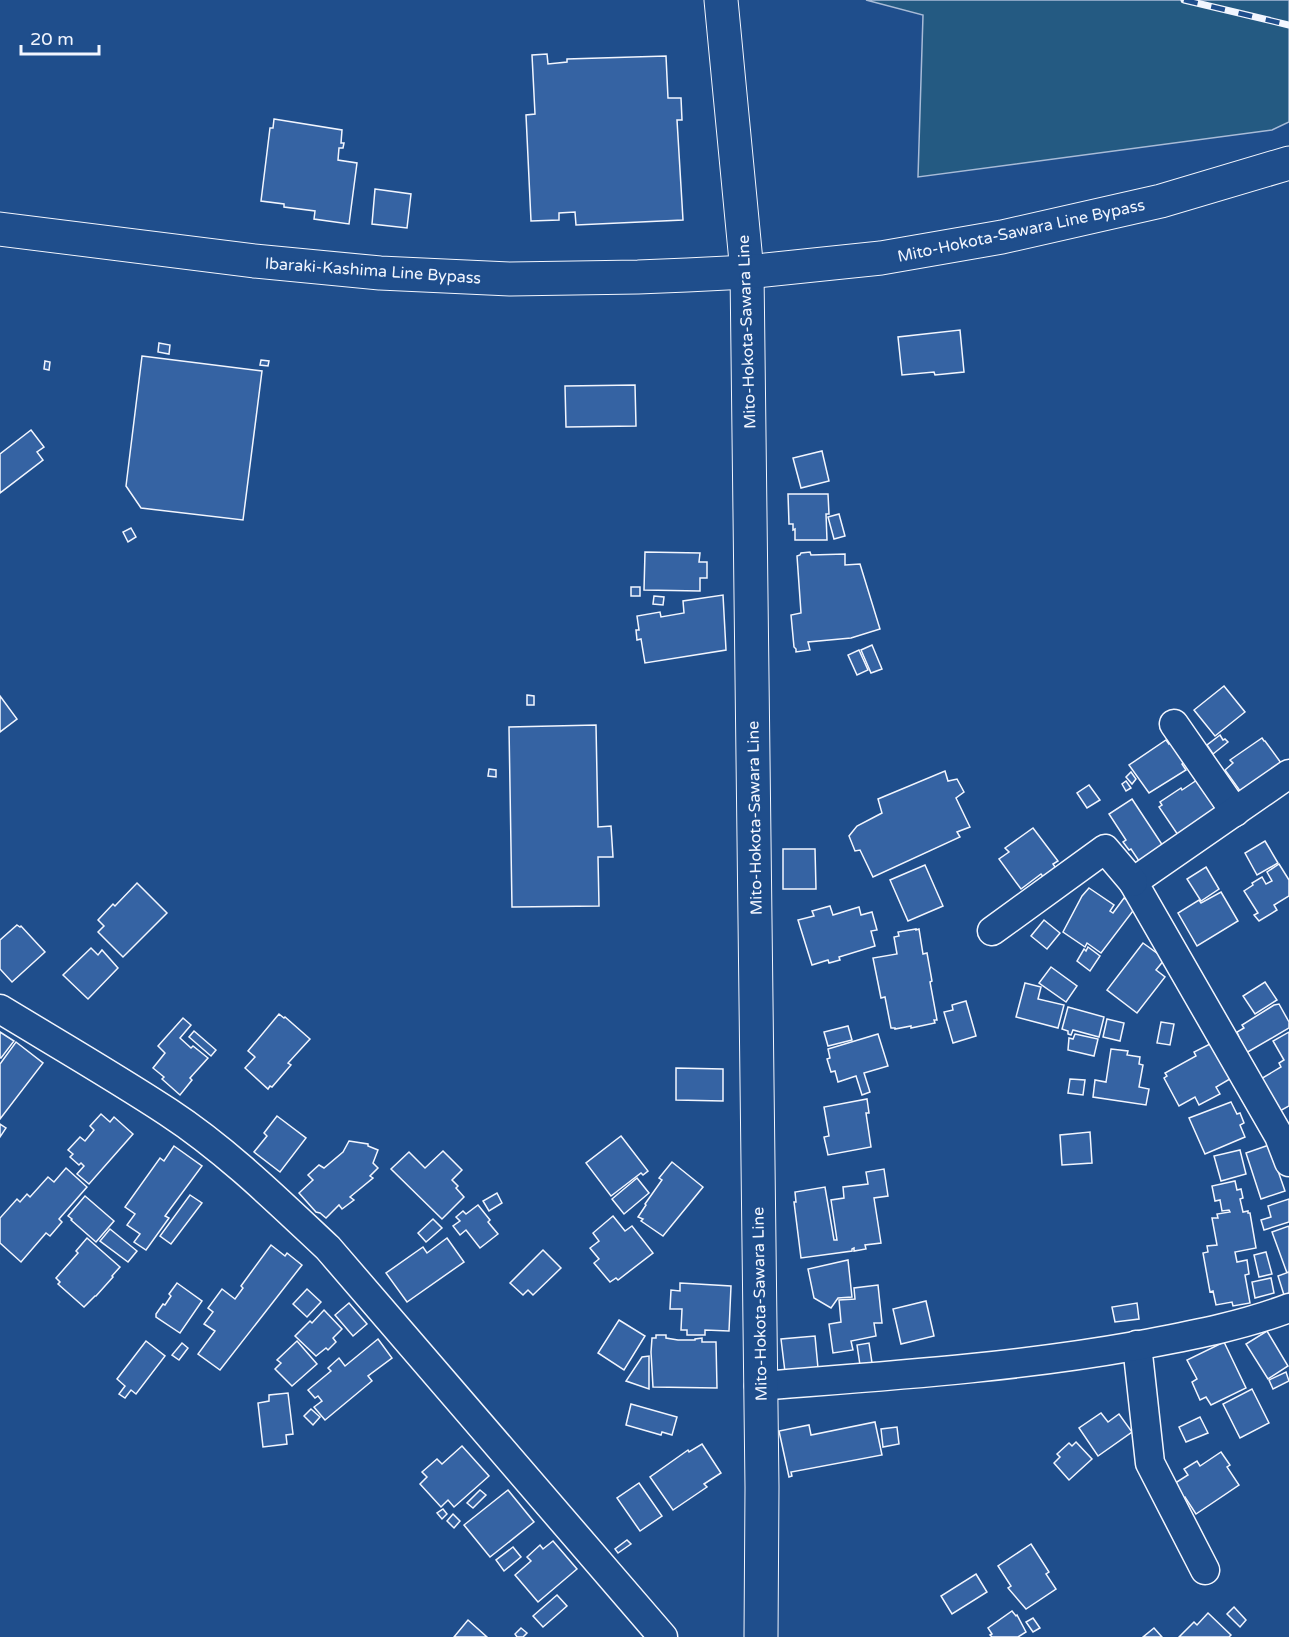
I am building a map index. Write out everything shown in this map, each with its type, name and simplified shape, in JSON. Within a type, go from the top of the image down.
[{"type":"main road","name":"Mito-Hokota-Sawara Line","points":[[721,0],[747,272],[762,1487],[761,1637]]},
{"type":"main road","name":"Mito-Hokota-Sawara Line Bypass","points":[[747,272],[881,258],[1002,237],[1161,201],[1277,167]]},
{"type":"main road","name":"Ibaraki-Kashima Line Bypass","points":[[0,229],[254,261],[380,273],[510,279],[747,272]]},
{"type":"street","points":[[1174,724],[1234,812]]},
{"type":"street","points":[[1133,882],[1289,774]]},
{"type":"street","points":[[992,931],[1105,849],[1133,882],[1279,1136],[1289,1162]]},
{"type":"street","points":[[0,1009],[169,1113],[272,1195],[328,1248],[663,1637]]},
{"type":"street","points":[[759,1386],[939,1372],[1081,1355],[1190,1336],[1257,1320],[1289,1308]]},
{"type":"street","points":[[1137,1345],[1150,1463],[1205,1570]]},
{"type":"shaded area","points":[[866,0],[1289,0],[1289,122],[1272,130],[918,177],[923,15]]},
{"type":"building","points":[[547,54],[548,64],[567,62],[567,59],[666,56],[668,98],[681,98],[682,120],[677,120],[683,220],[576,225],[575,212],[559,213],[559,220],[531,221],[526,115],[535,114],[532,55]]},
{"type":"building","points":[[274,119],[342,130],[341,143],[344,143],[343,148],[339,148],[338,160],[357,163],[349,224],[314,219],[315,211],[261,201],[270,128],[273,128]]},
{"type":"building","points":[[375,189],[411,194],[407,228],[372,224]]},
{"type":"building","points":[[960,330],[964,372],[902,375],[898,337]]},
{"type":"building","points":[[159,343],[170,345],[169,354],[158,352]]},
{"type":"building","points":[[142,356],[262,371],[243,520],[141,508],[126,486]]},
{"type":"building","points":[[261,360],[269,361],[268,366],[260,365]]},
{"type":"building","points":[[45,361],[50,362],[49,370],[44,369]]},
{"type":"building","points":[[635,385],[636,426],[566,427],[565,386]]},
{"type":"building","points":[[31,430],[44,447],[37,452],[43,460],[0,493],[0,454]]},
{"type":"building","points":[[822,451],[829,481],[801,488],[793,458]]},
{"type":"building","points":[[788,494],[828,494],[827,540],[795,540],[795,529],[793,530],[793,524],[789,524]]},
{"type":"building","points":[[839,514],[845,536],[834,539],[828,517]]},
{"type":"building","points":[[131,528],[136,537],[128,542],[123,532]]},
{"type":"building","points":[[645,552],[700,553],[699,562],[707,562],[707,578],[700,578],[700,591],[644,590]]},
{"type":"building","points":[[810,552],[811,555],[845,554],[845,565],[860,564],[880,629],[851,638],[808,642],[810,650],[796,652],[791,615],[801,613],[797,556]]},
{"type":"building","points":[[631,587],[640,587],[640,596],[631,596]]},
{"type":"building","points":[[723,595],[726,650],[645,663],[641,639],[637,640],[636,630],[639,630],[637,616],[660,612],[661,617],[684,613],[683,601]]},
{"type":"building","points":[[654,596],[664,597],[663,605],[653,604]]},
{"type":"building","points":[[872,645],[882,669],[871,673],[861,650]]},
{"type":"building","points":[[859,650],[868,670],[857,675],[848,655]]},
{"type":"building","points":[[1224,686],[1245,712],[1215,736],[1194,710]]},
{"type":"building","points":[[527,695],[534,696],[534,705],[527,705]]},
{"type":"building","points":[[0,696],[17,719],[0,732]]},
{"type":"building","points":[[596,725],[598,827],[611,826],[613,857],[598,857],[599,906],[512,907],[509,727]]},
{"type":"building","points":[[1220,735],[1228,742],[1213,754],[1207,745]]},
{"type":"building","points":[[1262,738],[1284,767],[1243,795],[1225,770],[1233,763],[1230,760]]},
{"type":"building","points":[[1166,740],[1169,744],[1171,742],[1184,762],[1182,764],[1186,770],[1149,793],[1129,765]]},
{"type":"building","points":[[489,769],[496,770],[496,777],[488,776]]},
{"type":"building","points":[[945,771],[948,781],[957,779],[964,792],[956,798],[970,827],[957,832],[960,837],[873,877],[860,850],[855,851],[849,836],[857,826],[882,813],[878,799]]},
{"type":"building","points":[[1131,772],[1136,779],[1132,784],[1126,777]]},
{"type":"building","points":[[1200,778],[1222,809],[1180,838],[1159,807],[1162,805],[1160,802]]},
{"type":"building","points":[[1126,781],[1131,788],[1126,791],[1122,784]]},
{"type":"building","points":[[1089,785],[1100,800],[1087,808],[1077,793]]},
{"type":"building","points":[[1132,799],[1165,849],[1141,864],[1123,842],[1126,840],[1109,814]]},
{"type":"building","points":[[1033,828],[1058,861],[1053,864],[1057,870],[1045,879],[1041,874],[1021,889],[999,859],[1009,852],[1005,848]]},
{"type":"building","points":[[1265,841],[1278,863],[1257,875],[1245,853]]},
{"type":"building","points":[[783,849],[815,849],[816,889],[783,889]]},
{"type":"building","points":[[1279,864],[1289,880],[1289,896],[1274,905],[1277,910],[1259,921],[1254,915],[1258,913],[1244,891],[1262,877],[1266,884],[1272,881],[1267,872]]},
{"type":"building","points":[[925,865],[943,906],[908,921],[890,880]]},
{"type":"building","points":[[1206,867],[1219,889],[1201,901],[1187,879]]},
{"type":"building","points":[[137,883],[167,913],[123,957],[98,932],[104,926],[98,920]]},
{"type":"building","points":[[1089,888],[1114,905],[1110,911],[1113,913],[1124,898],[1136,907],[1101,953],[1087,943],[1085,947],[1063,932],[1082,896]]},
{"type":"building","points":[[1221,892],[1238,921],[1197,946],[1178,913],[1199,900],[1201,903]]},
{"type":"building","points":[[830,906],[833,915],[859,907],[861,915],[872,912],[877,930],[871,931],[875,946],[839,957],[840,960],[829,963],[828,960],[812,965],[798,920],[814,916],[812,911]]},
{"type":"building","points":[[1044,920],[1060,933],[1047,949],[1031,936]]},
{"type":"building","points":[[17,925],[21,926],[45,952],[12,982],[0,969],[0,940]]},
{"type":"building","points":[[919,929],[923,954],[927,953],[937,1020],[934,1020],[935,1023],[895,1029],[891,1028],[885,997],[881,998],[873,958],[897,954],[894,937],[899,936],[898,932]]},
{"type":"building","points":[[1143,943],[1165,959],[1156,970],[1165,977],[1137,1013],[1107,990]]},
{"type":"building","points":[[1088,947],[1100,956],[1090,971],[1077,961],[1084,949],[1086,951]]},
{"type":"building","points":[[91,948],[98,955],[102,950],[118,968],[88,999],[63,975]]},
{"type":"building","points":[[1051,967],[1077,986],[1066,1002],[1039,983]]},
{"type":"building","points":[[1265,982],[1277,1000],[1255,1014],[1243,996]]},
{"type":"building","points":[[1025,983],[1041,987],[1038,999],[1064,1005],[1058,1028],[1016,1017]]},
{"type":"building","points":[[966,1001],[976,1036],[953,1043],[944,1012],[953,1010],[952,1005]]},
{"type":"building","points":[[1279,1004],[1289,1022],[1289,1028],[1246,1053],[1237,1039],[1239,1037],[1237,1032],[1244,1028],[1242,1025]]},
{"type":"building","points":[[1068,1007],[1104,1017],[1099,1037],[1073,1030],[1071,1035],[1062,1029]]},
{"type":"building","points":[[279,1014],[310,1039],[288,1063],[291,1065],[268,1089],[245,1068],[255,1057],[248,1051]]},
{"type":"building","points":[[183,1018],[191,1025],[180,1038],[208,1058],[190,1078],[192,1080],[180,1095],[153,1068],[165,1053],[158,1046]]},
{"type":"building","points":[[1107,1019],[1124,1023],[1120,1041],[1103,1037]]},
{"type":"building","points":[[1161,1022],[1174,1024],[1170,1045],[1157,1043]]},
{"type":"building","points":[[848,1026],[852,1040],[828,1046],[824,1032]]},
{"type":"building","points":[[194,1031],[216,1050],[211,1056],[189,1037]]},
{"type":"building","points":[[0,1032],[14,1041],[1,1058],[0,1058]]},
{"type":"building","points":[[1289,1032],[1289,1106],[1278,1112],[1259,1080],[1281,1067],[1279,1063],[1284,1060],[1273,1041]]},
{"type":"building","points":[[878,1034],[888,1066],[864,1073],[870,1092],[862,1095],[856,1076],[838,1082],[835,1071],[831,1072],[827,1059],[830,1058],[828,1049]]},
{"type":"building","points":[[1075,1034],[1098,1039],[1094,1056],[1068,1050],[1069,1038],[1073,1039]]},
{"type":"building","points":[[16,1042],[43,1063],[0,1119],[0,1064]]},
{"type":"building","points":[[1212,1043],[1235,1076],[1216,1087],[1220,1094],[1199,1105],[1195,1097],[1179,1106],[1164,1078],[1167,1076],[1165,1073],[1196,1056],[1194,1052]]},
{"type":"building","points":[[1111,1049],[1128,1051],[1127,1055],[1140,1057],[1139,1064],[1143,1065],[1139,1087],[1149,1089],[1146,1105],[1093,1097],[1095,1080],[1106,1082]]},
{"type":"building","points":[[676,1068],[723,1069],[723,1101],[676,1100]]},
{"type":"building","points":[[1070,1079],[1085,1080],[1083,1095],[1068,1093]]},
{"type":"building","points":[[867,1099],[869,1113],[866,1113],[871,1147],[828,1155],[824,1137],[829,1136],[824,1107]]},
{"type":"building","points":[[1231,1102],[1237,1114],[1240,1113],[1244,1123],[1240,1125],[1245,1137],[1205,1154],[1189,1118]]},
{"type":"building","points":[[101,1114],[110,1122],[114,1117],[133,1134],[89,1184],[77,1174],[84,1166],[81,1163],[79,1165],[70,1157],[73,1154],[68,1150],[80,1137],[85,1141],[94,1130],[90,1126]]},
{"type":"building","points":[[277,1116],[306,1138],[280,1172],[254,1152],[267,1136],[264,1133]]},
{"type":"building","points":[[0,1124],[6,1128],[0,1137]]},
{"type":"building","points":[[1090,1132],[1092,1163],[1062,1165],[1060,1135]]},
{"type":"building","points":[[621,1136],[648,1171],[643,1175],[641,1173],[611,1196],[586,1163]]},
{"type":"building","points":[[349,1141],[368,1144],[378,1150],[373,1163],[378,1168],[370,1176],[373,1178],[350,1197],[354,1200],[342,1209],[339,1205],[326,1218],[316,1212],[299,1193],[313,1180],[308,1175],[319,1165],[324,1168],[343,1152]]},
{"type":"building","points":[[1269,1145],[1285,1191],[1261,1199],[1246,1153]]},
{"type":"building","points":[[174,1146],[202,1166],[165,1216],[169,1218],[146,1250],[134,1242],[140,1234],[127,1225],[135,1214],[125,1207],[160,1158],[164,1161]]},
{"type":"building","points":[[1240,1150],[1246,1174],[1221,1181],[1214,1156]]},
{"type":"building","points":[[443,1151],[462,1170],[452,1180],[464,1197],[442,1219],[391,1169],[409,1152],[425,1168]]},
{"type":"building","points":[[672,1162],[703,1187],[663,1236],[638,1217],[662,1180],[659,1178]]},
{"type":"building","points":[[66,1168],[87,1187],[59,1219],[62,1222],[50,1236],[46,1233],[21,1262],[0,1243],[0,1218],[17,1199],[20,1202],[27,1194],[30,1197],[48,1177],[54,1182]]},
{"type":"building","points":[[884,1169],[888,1196],[874,1198],[881,1243],[865,1245],[866,1249],[854,1251],[854,1248],[852,1251],[801,1258],[794,1202],[796,1202],[795,1192],[825,1187],[834,1240],[837,1240],[831,1200],[844,1198],[843,1187],[868,1184],[866,1172]]},
{"type":"building","points":[[637,1178],[649,1193],[624,1214],[612,1199]]},
{"type":"building","points":[[1235,1181],[1237,1190],[1241,1189],[1243,1198],[1240,1199],[1243,1212],[1250,1213],[1256,1248],[1235,1252],[1237,1262],[1247,1260],[1249,1274],[1245,1275],[1250,1303],[1233,1306],[1232,1302],[1216,1305],[1213,1291],[1210,1292],[1203,1253],[1208,1252],[1207,1246],[1217,1245],[1212,1218],[1218,1218],[1217,1214],[1230,1212],[1229,1210],[1222,1211],[1220,1200],[1215,1201],[1212,1186]]},
{"type":"building","points":[[497,1193],[502,1203],[489,1211],[483,1201]]},
{"type":"building","points":[[190,1195],[202,1203],[171,1244],[160,1236]]},
{"type":"building","points":[[85,1196],[114,1221],[96,1242],[68,1216]]},
{"type":"building","points":[[1289,1199],[1289,1222],[1264,1230],[1261,1220],[1271,1217],[1268,1206]]},
{"type":"building","points":[[478,1205],[498,1234],[480,1248],[466,1230],[460,1235],[453,1226],[460,1221],[456,1217],[463,1211],[466,1214]]},
{"type":"building","points":[[613,1216],[625,1231],[632,1226],[653,1253],[618,1280],[616,1278],[610,1282],[594,1263],[599,1259],[590,1248],[599,1241],[593,1233]]},
{"type":"building","points":[[433,1219],[442,1228],[426,1242],[418,1233]]},
{"type":"building","points":[[1289,1226],[1289,1272],[1287,1273],[1272,1232]]},
{"type":"building","points":[[110,1229],[137,1251],[128,1262],[100,1241]]},
{"type":"building","points":[[87,1238],[120,1267],[84,1307],[58,1284],[60,1282],[56,1278],[78,1253],[76,1251]]},
{"type":"building","points":[[447,1238],[464,1262],[407,1302],[386,1273],[423,1247],[427,1253]]},
{"type":"building","points":[[271,1245],[285,1256],[287,1253],[302,1265],[220,1370],[198,1354],[215,1331],[204,1324],[213,1312],[208,1308],[222,1289],[235,1299],[243,1288],[241,1286]]},
{"type":"building","points":[[543,1250],[561,1268],[533,1295],[528,1290],[523,1295],[510,1283]]},
{"type":"building","points":[[1266,1252],[1272,1274],[1259,1277],[1254,1255]]},
{"type":"building","points":[[848,1260],[852,1297],[838,1298],[831,1308],[814,1298],[808,1269]]},
{"type":"building","points":[[1289,1272],[1289,1293],[1284,1295],[1278,1276]]},
{"type":"building","points":[[1271,1278],[1274,1293],[1255,1298],[1252,1282]]},
{"type":"building","points":[[177,1283],[202,1301],[180,1333],[156,1317]]},
{"type":"building","points":[[680,1283],[731,1286],[729,1331],[705,1330],[705,1335],[687,1335],[687,1330],[681,1330],[682,1309],[670,1309],[671,1290],[680,1291]]},
{"type":"building","points":[[878,1285],[882,1323],[874,1323],[876,1336],[851,1341],[853,1350],[833,1353],[829,1324],[841,1322],[839,1300],[855,1299],[854,1288]]},
{"type":"building","points":[[307,1289],[321,1302],[307,1317],[293,1304]]},
{"type":"building","points":[[926,1301],[934,1336],[901,1344],[893,1309]]},
{"type":"building","points":[[349,1303],[367,1324],[353,1336],[335,1315]]},
{"type":"building","points":[[1137,1303],[1139,1319],[1115,1322],[1112,1307]]},
{"type":"building","points":[[324,1310],[342,1329],[333,1338],[336,1342],[328,1350],[326,1348],[316,1356],[295,1336]]},
{"type":"building","points":[[619,1320],[645,1336],[624,1370],[598,1353]]},
{"type":"building","points":[[1267,1331],[1288,1366],[1268,1379],[1246,1344]]},
{"type":"building","points":[[656,1335],[666,1335],[666,1338],[678,1340],[702,1338],[702,1342],[716,1342],[717,1388],[653,1387],[651,1352],[652,1338],[656,1338]]},
{"type":"building","points":[[815,1336],[818,1368],[785,1372],[781,1339]]},
{"type":"building","points":[[378,1339],[392,1358],[368,1376],[372,1381],[325,1420],[314,1407],[322,1401],[318,1396],[315,1398],[308,1390],[331,1371],[328,1368],[339,1358],[345,1366]]},
{"type":"building","points":[[146,1341],[165,1356],[136,1394],[131,1390],[125,1398],[119,1394],[125,1386],[117,1379]]},
{"type":"building","points":[[297,1341],[317,1364],[292,1386],[275,1369],[281,1363],[277,1360]]},
{"type":"building","points":[[1224,1342],[1246,1388],[1211,1405],[1206,1397],[1200,1400],[1192,1382],[1197,1379],[1187,1360]]},
{"type":"building","points":[[182,1343],[188,1348],[179,1360],[172,1355]]},
{"type":"building","points":[[869,1343],[872,1363],[860,1365],[857,1345]]},
{"type":"building","points":[[649,1356],[649,1389],[626,1381],[642,1357]]},
{"type":"building","points":[[1286,1372],[1289,1381],[1273,1389],[1269,1380]]},
{"type":"building","points":[[1252,1389],[1269,1423],[1240,1438],[1223,1404]]},
{"type":"building","points":[[288,1393],[293,1434],[286,1435],[287,1444],[263,1447],[258,1403],[269,1401],[269,1395]]},
{"type":"building","points":[[631,1404],[677,1417],[672,1435],[662,1432],[661,1435],[626,1425]]},
{"type":"building","points":[[311,1409],[320,1417],[313,1425],[304,1416]]},
{"type":"building","points":[[1101,1413],[1108,1422],[1119,1414],[1132,1432],[1098,1456],[1079,1428]]},
{"type":"building","points":[[1200,1417],[1208,1433],[1186,1442],[1179,1427]]},
{"type":"building","points":[[875,1422],[882,1455],[791,1472],[792,1476],[789,1477],[779,1431],[809,1425],[811,1435]]},
{"type":"building","points":[[897,1427],[899,1444],[883,1447],[881,1429]]},
{"type":"building","points":[[1076,1442],[1092,1459],[1069,1480],[1054,1463],[1060,1457],[1057,1454],[1069,1443],[1072,1446]]},
{"type":"building","points":[[702,1444],[721,1473],[704,1484],[707,1487],[673,1510],[650,1477],[688,1450],[689,1452]]},
{"type":"building","points":[[462,1446],[489,1476],[454,1507],[448,1500],[441,1507],[420,1484],[427,1477],[422,1472],[437,1459],[442,1464]]},
{"type":"building","points":[[1221,1452],[1230,1465],[1227,1467],[1239,1485],[1196,1514],[1185,1497],[1181,1500],[1172,1485],[1188,1475],[1184,1469],[1197,1461],[1200,1466]]},
{"type":"building","points":[[639,1483],[662,1516],[640,1531],[617,1498]]},
{"type":"building","points":[[480,1490],[486,1495],[473,1508],[467,1503]]},
{"type":"building","points":[[508,1490],[534,1522],[490,1557],[464,1525]]},
{"type":"building","points":[[443,1509],[447,1514],[442,1519],[437,1513]]},
{"type":"building","points":[[453,1514],[460,1521],[454,1528],[447,1521]]},
{"type":"building","points":[[627,1540],[631,1544],[618,1553],[615,1549]]},
{"type":"building","points":[[553,1541],[577,1569],[538,1602],[515,1575],[531,1561],[527,1557],[540,1545],[543,1549]]},
{"type":"building","points":[[1031,1544],[1049,1572],[1046,1574],[1056,1589],[1026,1609],[1008,1588],[1011,1586],[998,1566]]},
{"type":"building","points":[[513,1547],[521,1557],[504,1571],[496,1560]]},
{"type":"building","points":[[976,1574],[987,1592],[952,1614],[941,1596]]},
{"type":"building","points":[[557,1595],[567,1606],[543,1627],[533,1616]]},
{"type":"building","points":[[1234,1607],[1246,1620],[1240,1627],[1227,1614]]},
{"type":"building","points":[[1012,1611],[1017,1615],[1026,1632],[1018,1637],[992,1637],[988,1628]]},
{"type":"building","points":[[1208,1613],[1231,1635],[1229,1637],[1179,1637],[1194,1622],[1197,1625]]},
{"type":"building","points":[[1033,1618],[1040,1628],[1033,1632],[1026,1622]]},
{"type":"building","points":[[468,1620],[487,1637],[454,1637]]},
{"type":"building","points":[[521,1628],[527,1633],[523,1637],[517,1637],[515,1634]]},
{"type":"building","points":[[1154,1628],[1162,1637],[1143,1637]]},
{"type":"railway","points":[[1184,0],[1289,25]]}]
